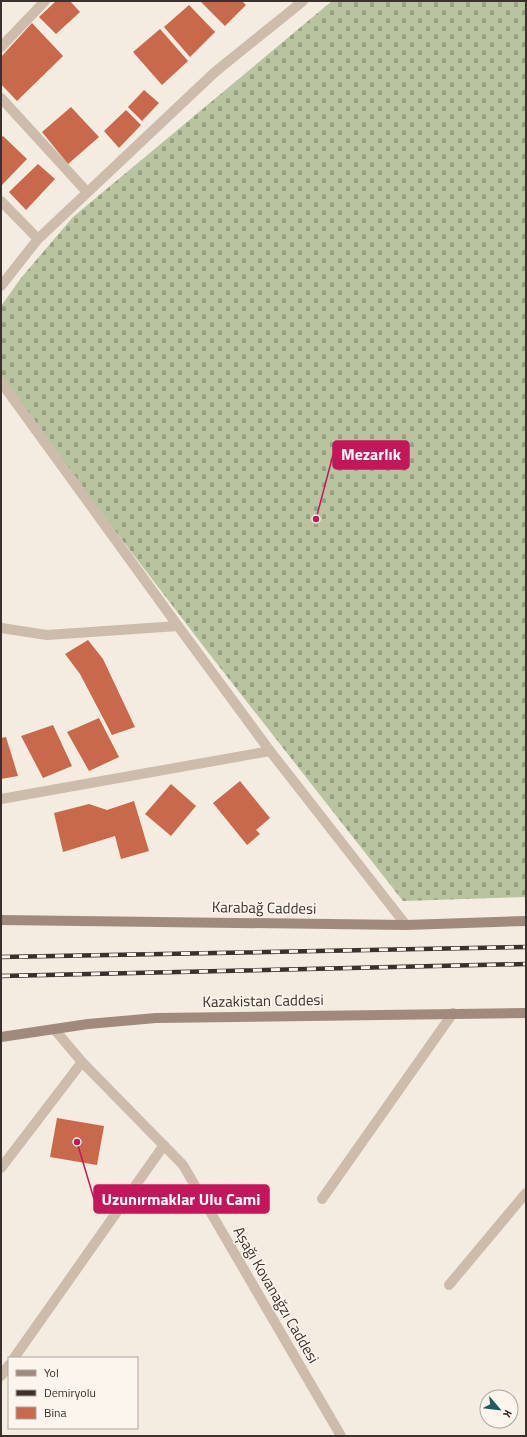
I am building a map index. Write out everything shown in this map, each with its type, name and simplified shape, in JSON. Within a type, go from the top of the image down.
[{"type":"main road","name":"Karabağ Caddesi","points":[[1,920],[406,925],[526,921]]},
{"type":"main road","name":"Kazakistan Caddesi","points":[[1,1037],[117,1021],[156,1018],[526,1012]]},
{"type":"street","points":[[1,47],[45,1]]},
{"type":"street","points":[[1,286],[38,239],[87,192],[215,72],[303,1]]},
{"type":"street","points":[[1,98],[87,192]]},
{"type":"street","points":[[1,201],[38,239]]},
{"type":"street","points":[[1,382],[270,751],[406,925]]},
{"type":"street","points":[[1,628],[47,635],[178,626]]},
{"type":"street","points":[[1,799],[270,751]]},
{"type":"street","points":[[322,1199],[453,1013]]},
{"type":"street","name":"Aşağı Kovanağzı Caddesi","points":[[55,1030],[82,1062],[183,1165],[341,1436]]},
{"type":"street","points":[[1,1168],[82,1062]]},
{"type":"street","points":[[15,1357],[164,1145]]},
{"type":"street","points":[[449,1285],[526,1193]]},
{"type":"street","points":[[1,1376],[8,1366]]},
{"type":"green space","points":[[332,1],[526,1],[526,897],[403,901],[211,656],[1,382],[1,306],[21,278],[73,217]]},
{"type":"building","points":[[56,1],[70,1],[80,12],[56,34],[39,17]]},
{"type":"building","points":[[200,1],[242,1],[246,5],[225,26]]},
{"type":"building","points":[[189,5],[215,32],[190,57],[164,27]]},
{"type":"building","points":[[32,23],[63,56],[17,101],[1,84],[1,57]]},
{"type":"building","points":[[160,29],[188,61],[162,85],[133,52]]},
{"type":"building","points":[[144,90],[159,103],[142,121],[128,107]]},
{"type":"building","points":[[71,107],[99,137],[68,164],[42,132]]},
{"type":"building","points":[[126,110],[141,125],[119,148],[104,131]]},
{"type":"building","points":[[3,136],[27,159],[1,186],[1,138]]},
{"type":"building","points":[[38,164],[55,179],[26,210],[9,192]]},
{"type":"building","points":[[88,640],[103,659],[135,727],[112,735],[80,674],[65,654]]},
{"type":"building","points":[[99,718],[119,757],[89,771],[67,732]]},
{"type":"building","points":[[53,725],[72,766],[43,778],[21,736]]},
{"type":"building","points":[[6,737],[18,776],[1,779],[1,738]]},
{"type":"building","points":[[240,781],[270,818],[256,830],[260,834],[247,845],[213,803]]},
{"type":"building","points":[[171,784],[196,806],[171,836],[145,814]]},
{"type":"building","points":[[134,801],[149,851],[121,859],[115,836],[63,852],[54,813],[89,804],[107,810]]},
{"type":"building","points":[[57,1118],[104,1126],[97,1165],[50,1157]]},
{"type":"railway","points":[[1,957],[526,947]]},
{"type":"railway","points":[[1,976],[526,964]]},
{"type":"place","name":"Mezarlık","points":[[316,519]]},
{"type":"place","name":"Uzunırmaklar Ulu Cami","points":[[77,1142]]}]
